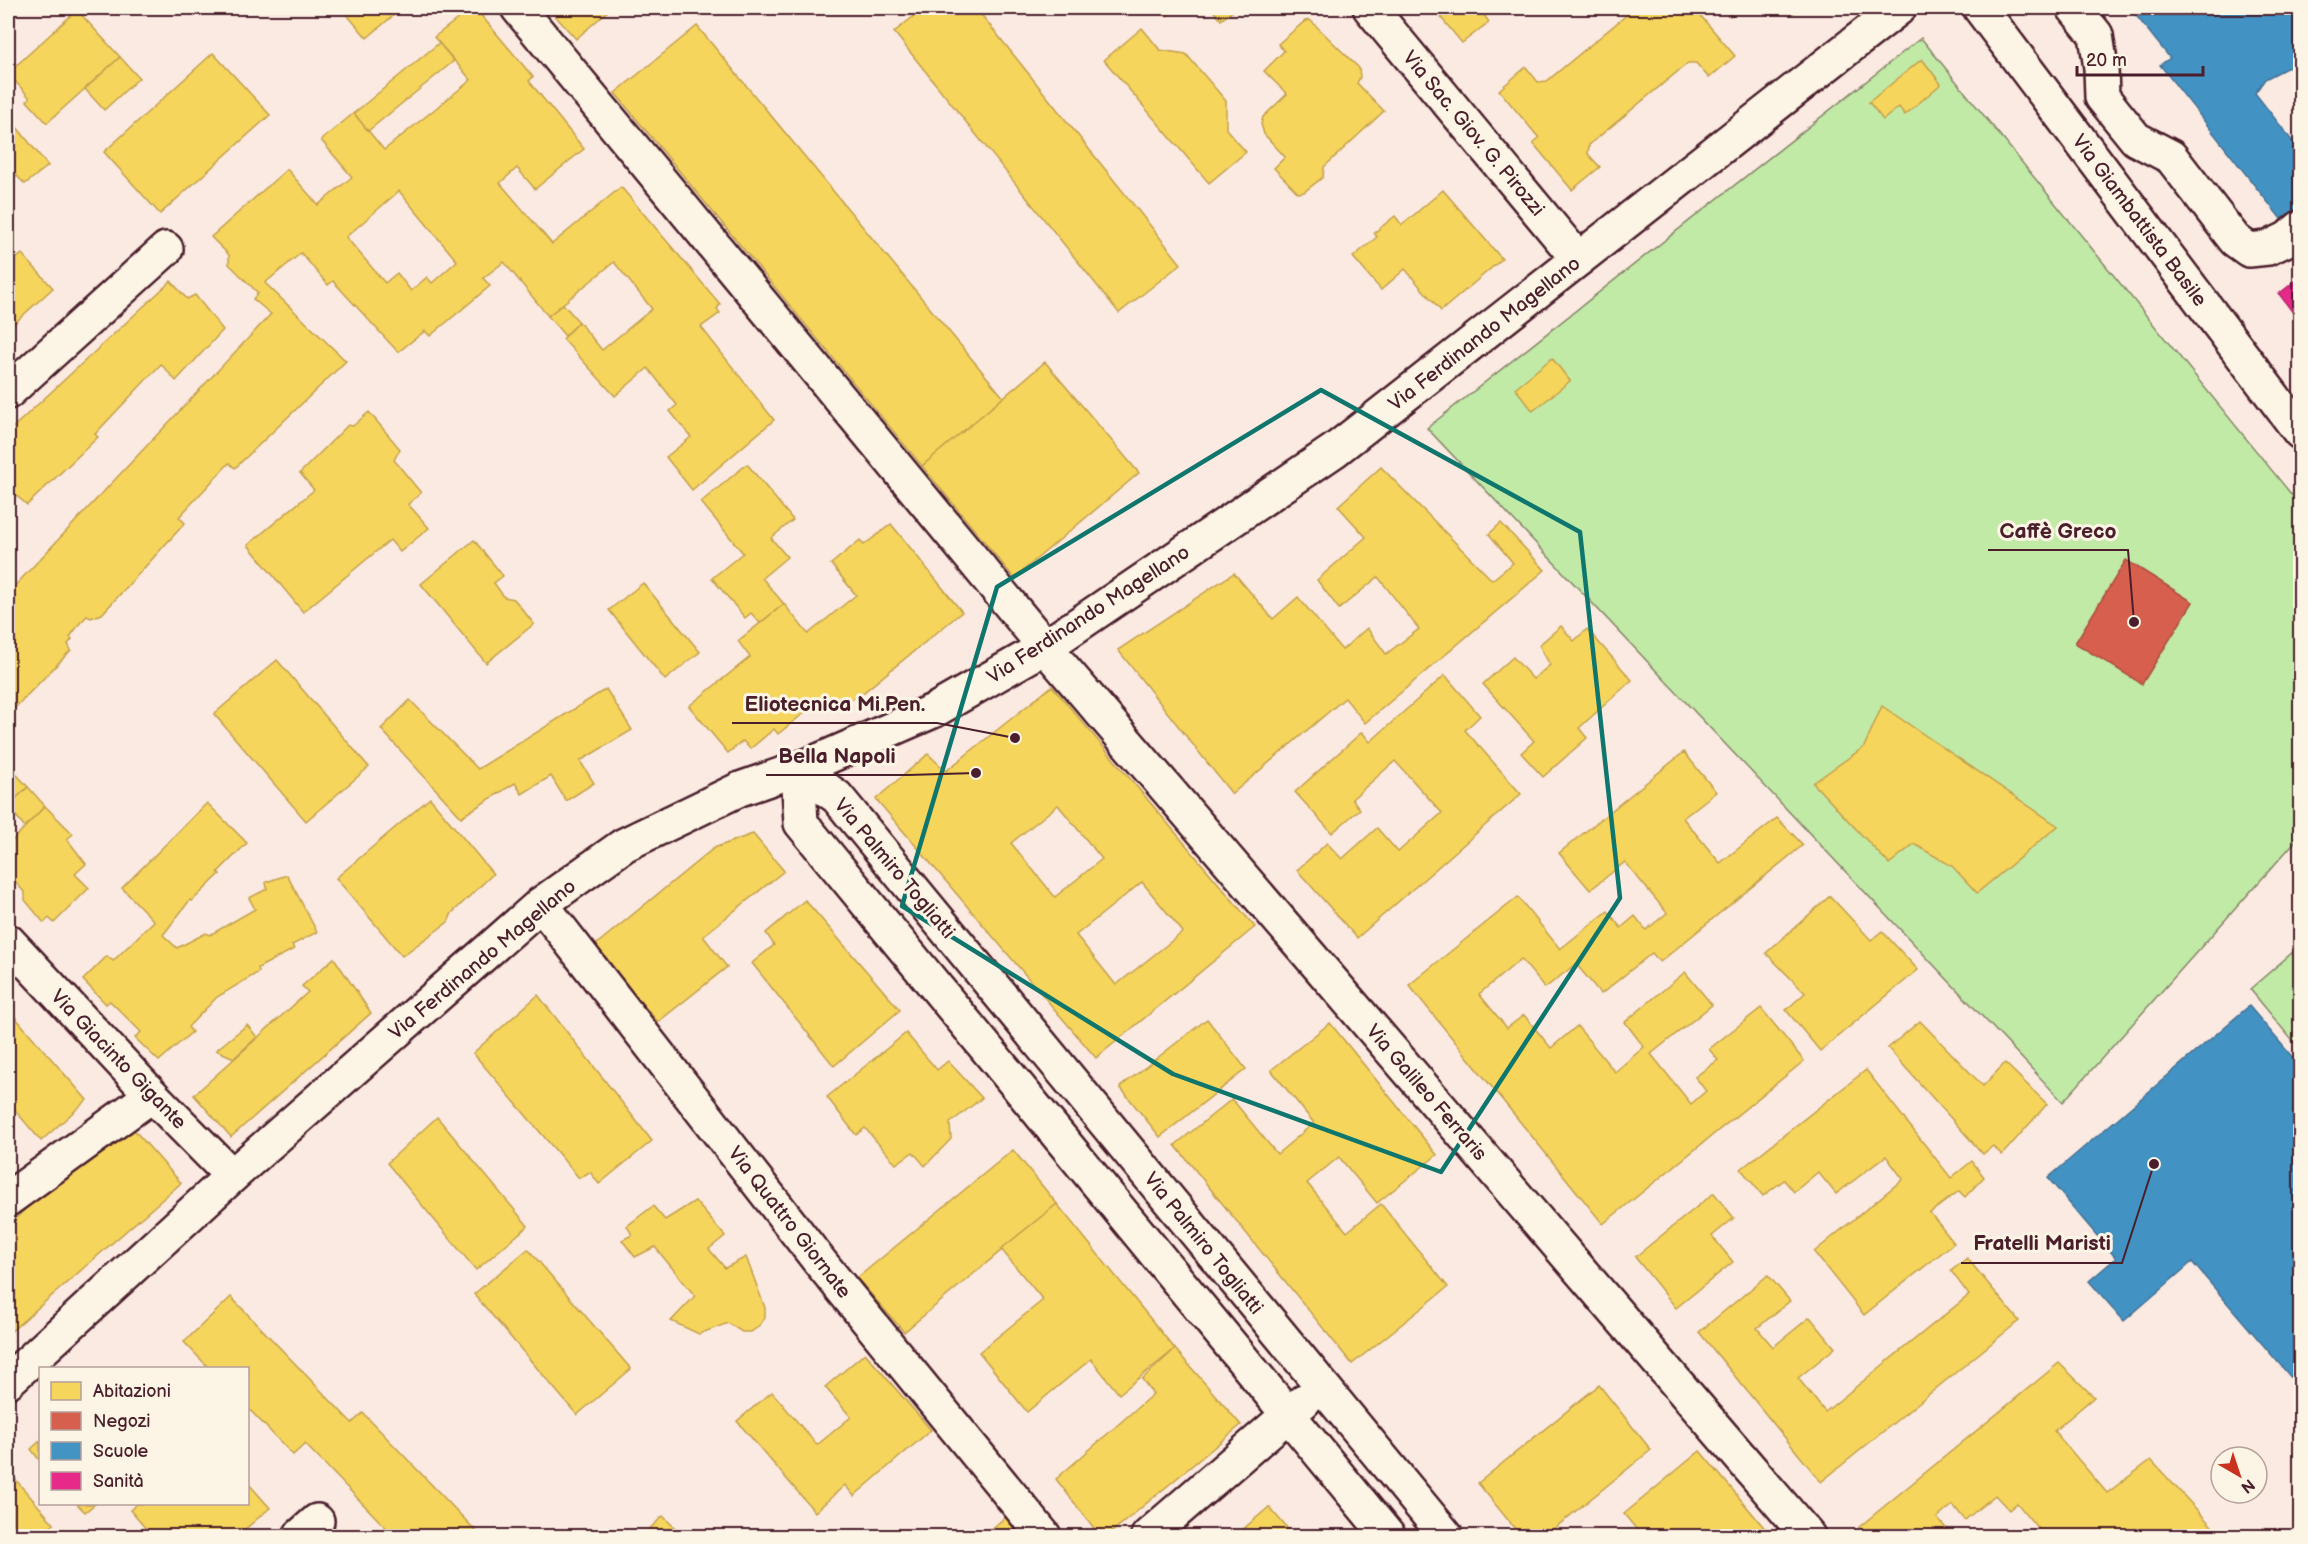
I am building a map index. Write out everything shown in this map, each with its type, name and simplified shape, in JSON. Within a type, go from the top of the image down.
[{"type":"street","name":"Via Galileo Ferraris","points":[[518,8],[1045,647],[1808,1536]]},
{"type":"street","name":"Via Sac. Giov. G. Pirozzi","points":[[1370,8],[1578,260]]},
{"type":"street","name":"Via Ferdinando Magellano","points":[[8,1381],[232,1176],[541,904],[624,846],[740,789],[798,769],[935,710],[1045,647],[1335,450],[1899,8]]},
{"type":"street","name":"Via Giambattista Basile","points":[[1980,8],[2301,432]]},
{"type":"street","points":[[2074,8],[2096,35],[2102,97],[2136,139],[2171,157],[2235,240],[2249,250],[2268,248],[2287,239],[2301,228]]},
{"type":"street","points":[[2089,153],[2124,125]]},
{"type":"street","points":[[8,392],[166,249]]},
{"type":"street","name":"Via Palmiro Togliatti","points":[[798,769],[837,796],[1446,1536]]},
{"type":"street","name":"Via Palmiro Togliatti","points":[[798,769],[801,823],[1388,1536]]},
{"type":"street","name":"Via Quattro Giornate","points":[[541,904],[820,1262],[1044,1536]]},
{"type":"street","name":"Via Giacinto Gigante","points":[[8,941],[152,1095],[232,1176]]},
{"type":"street","points":[[8,1199],[152,1095]]},
{"type":"street","points":[[1148,1536],[1322,1387]]},
{"type":"highlighted area","points":[[1321,390],[1580,532],[1620,898],[1441,1172],[1173,1074],[902,906],[997,587]]},
{"type":"green space","points":[[1921,38],[2300,505],[2300,836],[2063,1102],[1427,428]]},
{"type":"green space","points":[[2300,946],[2300,1050],[2250,989]]},
{"type":"building: Abitazioni","points":[[341,8],[402,8],[367,38]]},
{"type":"building: Abitazioni","points":[[475,8],[533,77],[529,81],[584,149],[535,189],[517,168],[500,183],[552,244],[621,187],[720,304],[717,309],[720,313],[701,327],[774,420],[692,490],[666,457],[691,437],[670,411],[677,405],[648,368],[615,396],[563,339],[579,322],[602,350],[652,309],[614,262],[548,316],[504,262],[483,278],[490,286],[430,336],[425,331],[398,352],[333,281],[328,285],[301,253],[265,283],[346,361],[235,468],[229,463],[179,517],[185,523],[102,614],[91,618],[87,616],[80,623],[70,637],[72,639],[68,644],[71,650],[8,715],[8,593],[271,314],[253,299],[258,293],[229,264],[229,255],[211,237],[287,169],[318,205],[352,177],[321,140],[354,113],[384,150],[471,80],[434,37]],"holes":[[[399,191],[457,261],[432,283],[427,277],[411,291],[397,273],[385,283],[346,237]]]},
{"type":"building: Abitazioni","points":[[548,8],[611,8],[576,39]]},
{"type":"building: Abitazioni","points":[[906,8],[976,8],[1181,264],[1119,313],[894,32],[914,16]]},
{"type":"building: Abitazioni","points":[[1160,8],[1177,8],[1167,16]]},
{"type":"building: Abitazioni","points":[[1211,8],[1237,8],[1221,20]]},
{"type":"building: Abitazioni","points":[[1433,8],[1479,8],[1489,22],[1462,43]]},
{"type":"building: Abitazioni","points":[[1635,8],[1694,8],[1735,56],[1709,78],[1696,63],[1688,63],[1589,145],[1588,154],[1600,167],[1572,190],[1533,143],[1539,138],[1499,90],[1526,67],[1538,82],[1547,81]]},
{"type":"building: Abitazioni","points":[[1724,8],[1741,8],[1730,16]]},
{"type":"building: Abitazioni","points":[[1787,8],[1800,8],[1792,14]]},
{"type":"building: Abitazioni","points":[[77,10],[120,57],[47,123],[27,101],[30,98],[8,73]]},
{"type":"building: Abitazioni","points":[[1310,20],[1359,68],[1360,77],[1357,83],[1384,111],[1324,167],[1323,177],[1304,192],[1298,193],[1274,168],[1285,157],[1264,134],[1261,124],[1263,117],[1287,94],[1264,71],[1284,51],[1278,44],[1305,21]]},
{"type":"building: Abitazioni","points":[[697,26],[1004,398],[922,466],[615,93]]},
{"type":"building: Abitazioni","points":[[1142,28],[1160,50],[1186,54],[1226,101],[1226,129],[1246,152],[1209,183],[1104,60]]},
{"type":"building: Abitazioni","points":[[439,43],[454,61],[368,131],[354,113]]},
{"type":"building: Abitazioni","points":[[213,53],[270,115],[160,214],[104,152]]},
{"type":"building: Abitazioni","points":[[120,57],[139,78],[104,110],[85,89]]},
{"type":"building: Abitazioni","points":[[1922,59],[1941,84],[1905,115],[1899,107],[1883,120],[1869,102]]},
{"type":"building: Abitazioni","points":[[8,116],[48,166],[25,184],[8,167],[15,161],[8,153]]},
{"type":"building: Abitazioni","points":[[8,153],[15,161],[8,167]]},
{"type":"building: Abitazioni","points":[[1443,190],[1502,259],[1441,311],[1405,269],[1381,290],[1353,257],[1377,237],[1374,233],[1395,216],[1402,225]]},
{"type":"building: Abitazioni","points":[[8,250],[17,258],[22,254],[53,288],[8,329]]},
{"type":"building: Abitazioni","points":[[171,281],[187,299],[195,295],[223,330],[176,381],[161,364],[95,434],[98,437],[27,505],[8,488],[8,432]]},
{"type":"building: Abitazioni","points":[[563,304],[579,322],[565,336],[548,316]]},
{"type":"building: Abitazioni","points":[[1552,358],[1570,381],[1533,411],[1515,388]]},
{"type":"building: Abitazioni","points":[[1045,362],[1139,473],[1014,578],[922,466]]},
{"type":"building: Abitazioni","points":[[369,412],[400,449],[394,460],[421,493],[408,504],[429,528],[400,552],[390,540],[303,612],[248,545],[314,490],[300,473],[348,425],[353,426]]},
{"type":"building: Abitazioni","points":[[747,464],[793,520],[771,538],[787,557],[762,578],[784,604],[760,623],[751,613],[745,618],[712,578],[743,553],[701,502]]},
{"type":"building: Abitazioni","points":[[1381,467],[1492,580],[1513,563],[1489,534],[1501,523],[1545,570],[1365,723],[1345,698],[1232,794],[1118,650],[1234,573],[1273,619],[1298,597],[1342,650],[1367,628],[1386,654],[1419,629],[1378,577],[1339,609],[1317,580],[1366,537],[1338,506]]},
{"type":"building: Abitazioni","points":[[891,524],[962,612],[859,696],[827,710],[819,701],[778,734],[774,729],[750,749],[743,741],[728,753],[689,706],[750,657],[738,641],[784,604],[808,634],[856,595],[831,564],[860,540],[864,545]]},
{"type":"building: Abitazioni","points":[[474,540],[503,576],[494,583],[504,597],[514,599],[534,624],[486,663],[421,584]]},
{"type":"building: Abitazioni","points":[[643,583],[700,652],[665,680],[609,610]]},
{"type":"building: Abitazioni","points":[[1561,626],[1574,641],[1587,629],[1632,680],[1579,728],[1587,738],[1543,777],[1521,753],[1534,741],[1483,684],[1513,657],[1533,679],[1550,665],[1539,645]]},
{"type":"building: Abitazioni","points":[[277,660],[369,767],[306,821],[214,714]]},
{"type":"building: Abitazioni","points":[[1445,675],[1480,716],[1465,730],[1521,794],[1357,938],[1297,870],[1327,843],[1342,859],[1377,828],[1398,852],[1442,813],[1395,761],[1352,799],[1360,809],[1332,833],[1295,792],[1362,732],[1370,742]]},
{"type":"building: Abitazioni","points":[[1052,686],[1255,927],[1096,1058],[876,799],[928,754],[946,771]],"holes":[[[1058,805],[1102,859],[1055,897],[1011,843]],[[1142,882],[1183,932],[1116,985],[1076,935]]]},
{"type":"building: Abitazioni","points":[[606,689],[632,730],[580,761],[594,783],[566,801],[551,776],[522,794],[515,783],[461,817],[381,729],[410,700],[478,769]]},
{"type":"building: Abitazioni","points":[[1882,706],[2058,826],[1977,893],[1952,866],[1914,844],[1889,864],[1813,783],[1864,747]]},
{"type":"building: Abitazioni","points":[[1684,752],[1716,792],[1683,818],[1720,863],[1777,818],[1803,845],[1660,962],[1652,953],[1601,994],[1576,964],[1545,988],[1521,959],[1479,994],[1507,1028],[1524,1015],[1551,1048],[1577,1026],[1615,1072],[1644,1047],[1625,1022],[1685,972],[1712,1005],[1651,1054],[1691,1104],[1706,1091],[1695,1077],[1718,1060],[1709,1049],[1761,1008],[1804,1061],[1603,1224],[1409,985],[1518,897],[1560,949],[1608,911],[1621,928],[1635,916],[1646,930],[1667,913],[1625,862],[1590,890],[1559,853]]},
{"type":"building: Abitazioni","points":[[8,765],[28,787],[8,806]]},
{"type":"building: Abitazioni","points":[[28,787],[45,806],[25,827],[8,806]]},
{"type":"building: Abitazioni","points":[[430,798],[493,874],[452,913],[448,922],[402,956],[336,878]]},
{"type":"building: Abitazioni","points":[[207,803],[247,843],[218,872],[220,874],[192,901],[190,900],[163,935],[177,948],[206,933],[210,935],[255,909],[249,898],[267,889],[266,882],[287,875],[317,932],[292,945],[294,949],[258,968],[259,972],[217,997],[188,1027],[192,1032],[159,1061],[135,1038],[141,1032],[110,1001],[106,1004],[83,980],[107,956],[113,961],[154,921],[122,888]]},
{"type":"building: Abitazioni","points":[[45,806],[73,834],[67,839],[86,864],[75,874],[89,888],[54,923],[49,918],[44,923],[25,900],[25,893],[8,874],[8,845]]},
{"type":"building: Abitazioni","points":[[753,834],[784,871],[703,936],[727,967],[658,1022],[593,947],[714,848]]},
{"type":"building: Abitazioni","points":[[1830,896],[1871,940],[1882,931],[1918,970],[1820,1051],[1786,1010],[1805,993],[1766,953]]},
{"type":"building: Abitazioni","points":[[805,900],[900,1010],[834,1066],[752,963],[774,945],[766,933]]},
{"type":"building: Abitazioni","points":[[334,958],[371,1013],[231,1137],[194,1095],[308,992],[302,986]]},
{"type":"building: Abitazioni","points":[[538,995],[652,1141],[599,1184],[590,1172],[579,1178],[473,1053]]},
{"type":"building: Abitazioni","points":[[8,1009],[87,1100],[41,1141],[8,1102]]},
{"type":"building: Abitazioni","points":[[1207,1019],[1246,1069],[1160,1137],[1120,1087]]},
{"type":"building: Abitazioni","points":[[1920,1021],[1983,1086],[2005,1063],[2047,1104],[2002,1155],[1993,1146],[1983,1154],[1888,1048]]},
{"type":"building: Abitazioni","points":[[1330,1023],[1437,1155],[1377,1203],[1339,1157],[1307,1183],[1347,1232],[1381,1204],[1448,1287],[1352,1364],[1175,1145],[1232,1099],[1277,1154],[1314,1123],[1271,1070]]},
{"type":"building: Abitazioni","points":[[247,1025],[257,1037],[234,1058],[216,1050]]},
{"type":"building: Abitazioni","points":[[906,1033],[937,1070],[948,1061],[982,1098],[950,1123],[951,1139],[925,1166],[913,1152],[896,1164],[865,1128],[856,1135],[827,1097]]},
{"type":"building: Abitazioni","points":[[1866,1070],[1951,1178],[1972,1161],[1984,1177],[1965,1197],[1959,1191],[1930,1213],[1954,1243],[1864,1315],[1814,1252],[1903,1179],[1886,1156],[1836,1194],[1818,1172],[1794,1192],[1784,1180],[1763,1196],[1741,1169]]},
{"type":"building: Abitazioni","points":[[437,1117],[528,1226],[476,1270],[387,1163]]},
{"type":"building: Abitazioni","points":[[128,1123],[181,1183],[8,1334],[8,1217],[12,1222],[58,1178],[61,1182]]},
{"type":"building: Abitazioni","points":[[1013,1150],[1057,1204],[904,1332],[857,1278]]},
{"type":"building: Abitazioni","points":[[1714,1193],[1734,1218],[1712,1236],[1733,1262],[1676,1308],[1635,1257]]},
{"type":"building: Abitazioni","points":[[695,1201],[725,1236],[709,1249],[725,1268],[746,1257],[765,1308],[765,1318],[751,1332],[742,1332],[728,1323],[699,1334],[671,1321],[695,1296],[655,1247],[635,1257],[622,1240],[632,1235],[627,1226],[653,1206],[665,1220]]},
{"type":"building: Abitazioni","points":[[1057,1204],[1175,1349],[1119,1394],[1091,1359],[1027,1412],[979,1352],[1043,1300],[1001,1249]]},
{"type":"building: Abitazioni","points":[[528,1249],[631,1369],[577,1415],[474,1294]]},
{"type":"building: Abitazioni","points":[[1967,1258],[2019,1321],[1821,1482],[1699,1332],[1768,1275],[1790,1301],[1757,1328],[1773,1347],[1810,1317],[1835,1348],[1798,1378],[1825,1412],[1969,1295],[1951,1271]]},
{"type":"building: Abitazioni","points":[[231,1297],[352,1423],[363,1413],[476,1531],[471,1536],[394,1536],[305,1444],[293,1455],[249,1409],[249,1367],[208,1367],[184,1342]]},
{"type":"building: Abitazioni","points":[[1175,1349],[1241,1425],[1107,1536],[1100,1536],[1056,1479],[1153,1394],[1142,1379]]},
{"type":"building: Abitazioni","points":[[865,1353],[931,1430],[854,1496],[845,1485],[815,1512],[737,1421],[772,1392],[817,1445],[851,1417],[825,1387]]},
{"type":"building: Abitazioni","points":[[2059,1363],[2094,1397],[2054,1431],[2107,1493],[2151,1460],[2221,1536],[2044,1536],[2017,1503],[2009,1510],[1995,1495],[1965,1520],[1953,1505],[1937,1518],[1953,1536],[1867,1536],[1859,1527]]},
{"type":"building: Abitazioni","points":[[1599,1385],[1651,1450],[1545,1536],[1521,1536],[1478,1483]]},
{"type":"building: Abitazioni","points":[[39,1442],[39,1460],[31,1449]]},
{"type":"building: Abitazioni","points":[[1700,1451],[1767,1531],[1761,1536],[1642,1536],[1624,1514]]},
{"type":"building: Abitazioni","points":[[8,1471],[54,1524],[39,1536],[8,1536]]},
{"type":"building: Abitazioni","points":[[249,1484],[270,1508],[237,1536],[152,1536],[130,1510],[136,1505],[249,1505]]},
{"type":"building: Abitazioni","points":[[78,1505],[94,1505],[85,1512]]},
{"type":"building: Abitazioni","points":[[1269,1507],[1294,1536],[1235,1536]]},
{"type":"building: Abitazioni","points":[[1008,1515],[1027,1536],[983,1536]]},
{"type":"building: Abitazioni","points":[[663,1516],[683,1536],[642,1536]]},
{"type":"building: Negozi","points":[[2126,560],[2193,602],[2142,684],[2075,643]]},
{"type":"building: Scuole","points":[[2130,8],[2300,8],[2300,61],[2265,79],[2255,93],[2300,151],[2300,206],[2281,219],[2160,65],[2170,58]]},
{"type":"building: Scuole","points":[[2249,1006],[2300,1066],[2300,1388],[2192,1262],[2124,1321],[2089,1281],[2116,1258],[2048,1178]]},
{"type":"building: Sanità","points":[[2300,277],[2300,322],[2279,294]]},
{"type":"place","name":"Caffè Greco","points":[[2134,622]]},
{"type":"place","name":"Eliotecnica Mi.Pen.","points":[[1015,738]]},
{"type":"place","name":"Bella Napoli","points":[[976,773]]},
{"type":"place","name":"Fratelli Maristi","points":[[2154,1164]]}]
